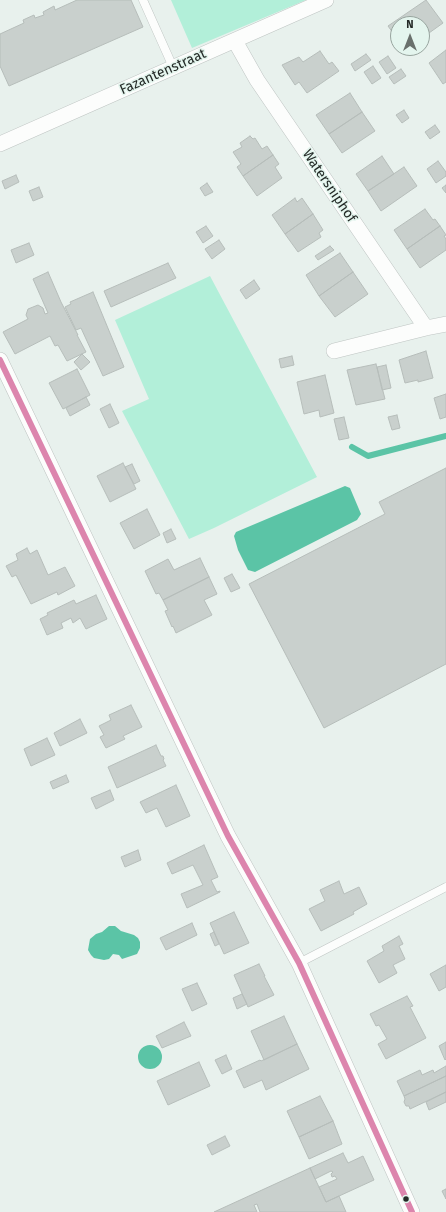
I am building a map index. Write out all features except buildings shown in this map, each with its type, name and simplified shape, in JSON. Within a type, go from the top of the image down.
[{"type":"street","name":"Fazantenstraat","points":[[0,144],[323,1]]},
{"type":"street","name":"Watersniphof","points":[[235,40],[256,80],[426,328]]},
{"type":"street","points":[[334,351],[446,324]]},
{"type":"street","points":[[0,360],[228,836],[299,963],[412,1212]]},
{"type":"lane","points":[[143,0],[173,67]]},
{"type":"lane","points":[[299,963],[446,887]]},
{"type":"shaded area","points":[[171,0],[306,0],[192,48]]},
{"type":"shaded area","points":[[210,276],[317,477],[189,539],[122,411],[149,399],[115,320]]},
{"type":"shaded area","points":[[345,486],[350,488],[361,514],[357,520],[255,572],[248,570],[238,550],[234,536],[236,532]]},
{"type":"shaded area","points":[[109,926],[115,926],[121,931],[134,935],[138,938],[140,948],[137,954],[122,959],[119,955],[113,954],[109,959],[104,960],[94,958],[91,955],[88,950],[90,939]]},
{"type":"shaded area","points":[[150,1045],[158,1049],[162,1057],[158,1065],[150,1069],[142,1065],[138,1057],[142,1049]]},
{"type":"waterway","points":[[352,447],[368,456],[446,436]]},
{"type":"transit line","points":[[0,360],[228,836],[299,963],[412,1212]]}]
